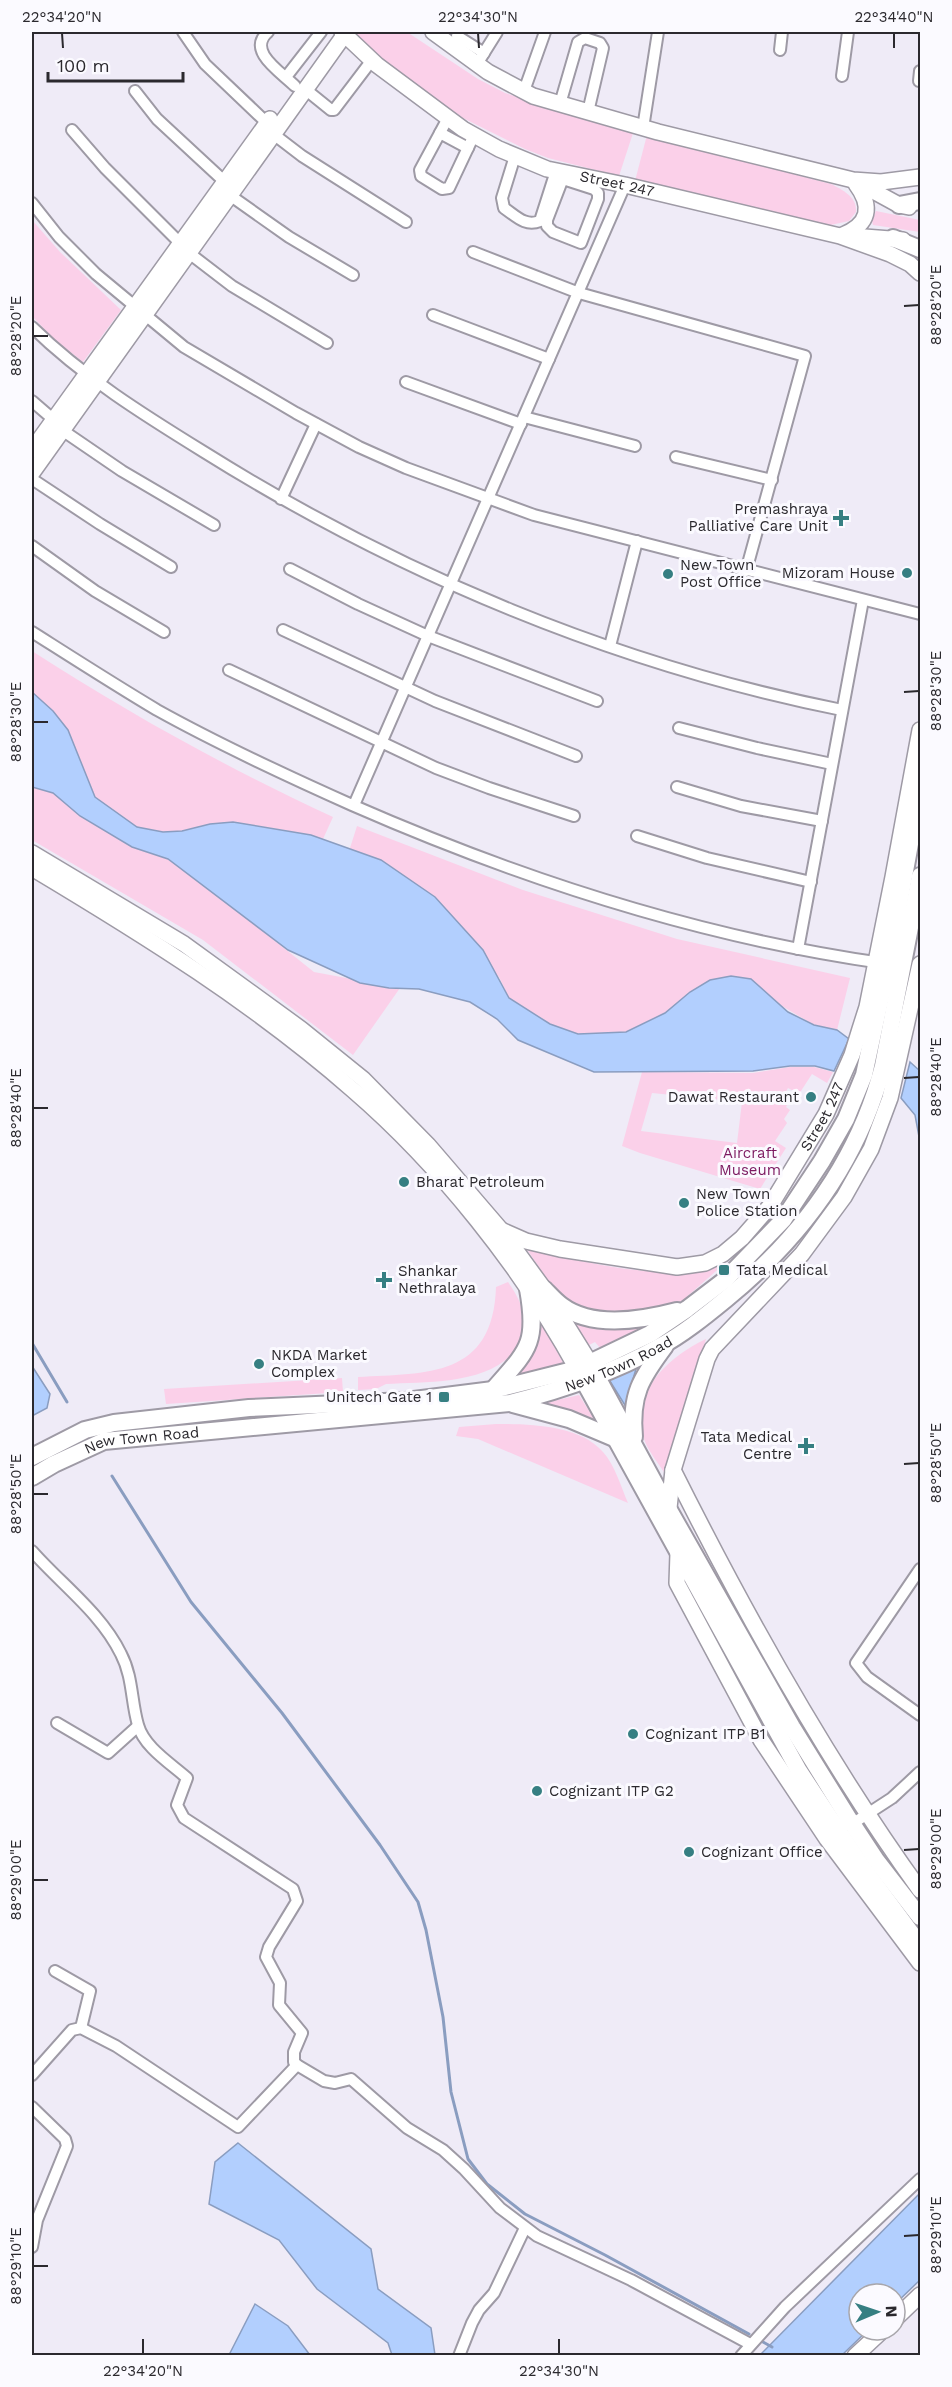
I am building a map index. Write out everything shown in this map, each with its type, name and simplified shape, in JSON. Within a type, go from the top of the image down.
[{"type":"main road","points":[[899,205],[921,201]]},
{"type":"main road","points":[[893,238],[921,249]]},
{"type":"main road","points":[[32,1457],[85,1430],[114,1423],[249,1408],[406,1401],[493,1390],[587,1372],[687,1309],[740,1266],[783,1220],[846,1119],[864,1075],[882,963],[921,789]]},
{"type":"main road","name":"New Town Road","points":[[32,1477],[104,1441],[510,1403],[557,1391],[587,1372],[667,1342],[695,1324],[760,1271],[788,1242],[815,1209],[860,1132],[877,1089],[883,1066],[920,885]]},
{"type":"main road","points":[[493,1390],[518,1361],[529,1341],[536,1289],[563,1307],[579,1314],[603,1319],[627,1322],[687,1309]]},
{"type":"main road","points":[[635,1445],[633,1414],[636,1391],[646,1370],[667,1342]]},
{"type":"main road","points":[[587,1372],[614,1438],[799,1771],[876,1860],[921,1917]]},
{"type":"main road","points":[[587,1372],[635,1445],[850,1830],[892,1910],[921,1945]]},
{"type":"main road","points":[[510,1403],[569,1419],[614,1438]]},
{"type":"street","points":[[183,32],[205,64],[269,128],[311,162],[406,222]]},
{"type":"street","points":[[268,32],[262,37],[259,45],[263,55],[299,86],[331,110],[334,110],[364,57],[346,46],[342,47],[299,86]]},
{"type":"street","points":[[299,86],[305,64],[321,32]]},
{"type":"street","points":[[32,473],[58,425],[228,189],[299,86],[341,32]]},
{"type":"street","points":[[305,64],[341,32]]},
{"type":"street","name":"Street 247","points":[[341,32],[364,57],[448,118],[471,142],[561,174],[625,185],[840,236],[890,254],[910,264],[921,273]]},
{"type":"street","points":[[433,32],[456,37],[524,91],[588,112],[643,128],[853,180],[881,182],[921,177]]},
{"type":"street","points":[[480,58],[497,32]]},
{"type":"street","points":[[524,91],[545,32]]},
{"type":"street","points":[[558,103],[576,32]]},
{"type":"street","points":[[643,128],[658,32]]},
{"type":"street","points":[[780,50],[782,32]]},
{"type":"street","points":[[842,76],[848,32]]},
{"type":"street","points":[[558,103],[578,42],[585,39],[600,43],[603,48],[588,112]]},
{"type":"street","points":[[135,92],[157,119],[228,189],[288,237],[353,275]]},
{"type":"street","points":[[440,133],[471,142],[449,188],[442,189],[420,173],[440,133],[448,118]]},
{"type":"street","points":[[72,130],[105,168],[185,248],[232,286],[327,344]]},
{"type":"street","points":[[515,156],[502,198],[504,208],[523,221],[532,224],[540,221],[561,174]]},
{"type":"street","points":[[561,174],[598,193],[581,243],[553,232],[547,226],[561,174]]},
{"type":"street","points":[[853,180],[899,205],[921,208]]},
{"type":"street","points":[[840,236],[856,230],[864,219],[866,201],[853,180]]},
{"type":"street","points":[[354,805],[452,586],[625,185]]},
{"type":"street","points":[[32,203],[59,237],[96,274],[184,347],[359,447],[397,464],[534,515],[921,614]]},
{"type":"street","points":[[595,206],[613,214]]},
{"type":"street","points":[[585,233],[602,240]]},
{"type":"street","points":[[840,236],[893,238],[921,243]]},
{"type":"street","points":[[473,252],[579,293],[806,356],[746,571]]},
{"type":"street","points":[[433,315],[549,358]]},
{"type":"street","points":[[32,327],[56,351],[153,420],[281,499],[452,586],[610,646],[741,686],[842,710]]},
{"type":"street","points":[[406,382],[522,420],[635,446]]},
{"type":"street","points":[[32,401],[58,425],[122,471],[214,525]]},
{"type":"street","points":[[281,499],[316,424]]},
{"type":"street","points":[[32,450],[58,425]]},
{"type":"street","points":[[676,458],[772,480]]},
{"type":"street","points":[[32,479],[171,567]]},
{"type":"street","points":[[610,646],[637,541]]},
{"type":"street","points":[[32,546],[95,591],[164,632]]},
{"type":"street","points":[[290,569],[428,636],[597,701]]},
{"type":"street","points":[[798,949],[863,600]]},
{"type":"street","points":[[283,630],[479,720],[576,756]]},
{"type":"street","points":[[32,632],[158,710],[302,782],[468,853],[584,894],[745,937],[798,949],[882,963]]},
{"type":"street","points":[[229,670],[457,776],[574,816]]},
{"type":"street","points":[[679,728],[832,764]]},
{"type":"street","name":"Street 247","points":[[501,1230],[526,1241],[560,1249],[676,1267],[705,1263],[723,1254],[738,1242],[770,1206],[826,1114],[855,1046],[882,963],[921,730]]},
{"type":"street","points":[[677,787],[741,806],[822,821]]},
{"type":"street","points":[[638,836],[707,858],[811,882]]},
{"type":"street","points":[[32,853],[184,944],[302,1029],[358,1084],[428,1145],[501,1230],[587,1372]]},
{"type":"street","points":[[32,868],[195,969],[358,1084],[394,1129],[536,1289]]},
{"type":"street","points":[[669,1508],[673,1470],[712,1349],[809,1246],[843,1197],[872,1149],[891,1098],[921,964]]},
{"type":"street","points":[[826,1114],[836,1138]]},
{"type":"street","points":[[738,1242],[740,1266]]},
{"type":"street","points":[[673,1470],[780,1668],[867,1814],[921,1890]]},
{"type":"street","points":[[32,1551],[106,1630],[121,1654],[131,1677],[138,1726],[154,1750],[187,1778],[177,1804],[184,1818],[293,1889],[297,1898],[266,1957],[280,1983],[279,2005],[302,2033],[294,2052],[294,2062],[324,2081],[335,2083],[351,2079],[407,2128],[443,2150],[500,2208],[547,2242],[631,2280],[750,2344]]},
{"type":"street","points":[[678,1553],[677,1583],[761,1740],[827,1839],[921,1963]]},
{"type":"street","points":[[921,1569],[856,1663],[867,1677],[921,1715]]},
{"type":"street","points":[[57,1723],[108,1753],[138,1726]]},
{"type":"street","points":[[850,1830],[867,1814],[902,1790],[921,1772]]},
{"type":"street","points":[[55,1971],[90,1991],[81,2028]]},
{"type":"street","points":[[32,2075],[72,2030],[81,2028],[116,2046],[238,2127],[297,2065]]},
{"type":"street","points":[[32,2107],[65,2139],[67,2146],[36,2220],[32,2247]]},
{"type":"street","points":[[741,2355],[785,2307],[921,2179]]},
{"type":"street","points":[[459,2355],[472,2323],[501,2282],[525,2228]]},
{"type":"street","points":[[907,2308],[921,2295]]},
{"type":"street","points":[[855,2355],[870,2342]]},
{"type":"green space","points":[[343,32],[407,32],[478,79],[505,93],[633,133],[619,176],[548,158],[453,113]]},
{"type":"green space","points":[[647,135],[831,184],[852,198],[856,212],[849,221],[826,226],[635,181]]},
{"type":"green space","points":[[876,211],[920,220],[920,232],[873,225],[872,221]]},
{"type":"green space","points":[[32,220],[60,252],[121,310],[83,362],[54,339],[32,316]]},
{"type":"green space","points":[[32,651],[180,739],[256,780],[333,817],[323,839],[233,822],[210,824],[183,831],[163,832],[137,827],[95,797],[80,764],[32,692]]},
{"type":"green space","points":[[32,787],[53,793],[132,847],[168,859],[314,972],[400,988],[353,1055],[203,940],[32,840]]},
{"type":"green space","points":[[357,826],[523,890],[677,939],[850,978],[837,1030],[814,1025],[782,1006],[751,979],[722,978],[710,980],[690,992],[665,1013],[626,1032],[578,1034],[550,1024],[509,998],[499,977],[350,848]]},
{"type":"green space","name":"Aircraft Museum","points":[[790,1067],[814,1067],[833,1072],[827,1083],[812,1074],[799,1094],[788,1088],[781,1100],[788,1103],[786,1107],[790,1110],[784,1119],[787,1123],[775,1141],[786,1148],[760,1189],[622,1146],[642,1072],[753,1073]],"holes":[[[652,1093],[742,1102],[737,1143],[641,1131]]]},
{"type":"green space","points":[[526,1248],[625,1269],[676,1272],[724,1264],[682,1301],[633,1313],[609,1314],[583,1308],[565,1300],[553,1288]]},
{"type":"green space","points":[[508,1282],[521,1305],[525,1321],[522,1338],[507,1359],[476,1375],[458,1379],[386,1384],[376,1389],[358,1390],[358,1377],[431,1371],[452,1365],[469,1354],[483,1339],[492,1317],[496,1287]]},
{"type":"green space","points":[[571,1321],[646,1325],[601,1349],[595,1342],[587,1346]]},
{"type":"green space","points":[[542,1322],[563,1363],[511,1378],[539,1323]]},
{"type":"green space","points":[[706,1339],[666,1475],[644,1439],[641,1422],[642,1406],[647,1392],[666,1366]]},
{"type":"green space","points":[[342,1378],[343,1392],[166,1404],[164,1389]]},
{"type":"green space","points":[[579,1395],[601,1430],[536,1405]]},
{"type":"green space","points":[[496,1424],[553,1428],[568,1431],[593,1443],[611,1463],[628,1503],[478,1439],[456,1436],[459,1427]]},
{"type":"water","points":[[32,692],[53,711],[68,730],[95,797],[137,827],[163,832],[233,822],[311,835],[381,860],[435,897],[483,950],[509,998],[550,1024],[578,1034],[626,1032],[665,1013],[690,992],[710,980],[731,976],[751,979],[788,1012],[814,1025],[837,1030],[849,1039],[834,1071],[815,1066],[790,1066],[753,1071],[594,1072],[518,1040],[497,1019],[470,1002],[419,989],[389,988],[360,983],[288,950],[168,859],[132,847],[80,816],[53,793],[32,787]]},
{"type":"water","points":[[910,1062],[920,1071],[920,1142],[915,1115],[901,1098]]},
{"type":"water","points":[[638,1362],[629,1393],[628,1410],[608,1378]]},
{"type":"water","points":[[32,1366],[50,1394],[47,1408],[32,1416]]},
{"type":"water","points":[[238,2143],[371,2249],[378,2289],[431,2328],[435,2355],[392,2355],[388,2343],[317,2289],[279,2240],[209,2204],[215,2162]]},
{"type":"water","points":[[920,2193],[920,2280],[907,2292],[907,2282],[847,2282],[847,2342],[856,2342],[842,2355],[760,2355]]},
{"type":"water","points":[[255,2304],[288,2326],[310,2355],[229,2355]]},
{"type":"waterway","points":[[32,1343],[67,1402]]},
{"type":"waterway","points":[[112,1476],[191,1602],[282,1713],[380,1845],[418,1902],[426,1930],[443,2017],[451,2092],[468,2159],[487,2184],[525,2214],[749,2334]]},
{"type":"waterway","points":[[763,2342],[772,2347]]},
{"type":"place","name":"Premashraya Palliative Care Unit","points":[[841,518]]},
{"type":"place","name":"Mizoram House","points":[[907,573]]},
{"type":"place","name":"New Town Post Office","points":[[668,574]]},
{"type":"place","name":"Dawat Restaurant","points":[[811,1097]]},
{"type":"place","name":"Bharat Petroleum","points":[[404,1182]]},
{"type":"place","name":"New Town Police Station","points":[[684,1203]]},
{"type":"place","name":"Tata Medical","points":[[724,1270]]},
{"type":"place","name":"Shankar Nethralaya","points":[[384,1280]]},
{"type":"place","name":"NKDA Market Complex","points":[[259,1364]]},
{"type":"place","name":"Unitech Gate 1","points":[[444,1397]]},
{"type":"place","name":"Tata Medical Centre","points":[[806,1446]]},
{"type":"place","name":"Cognizant ITP B1","points":[[633,1734]]},
{"type":"place","name":"Cognizant ITP G2","points":[[537,1791]]},
{"type":"place","name":"Cognizant Office","points":[[689,1852]]}]
